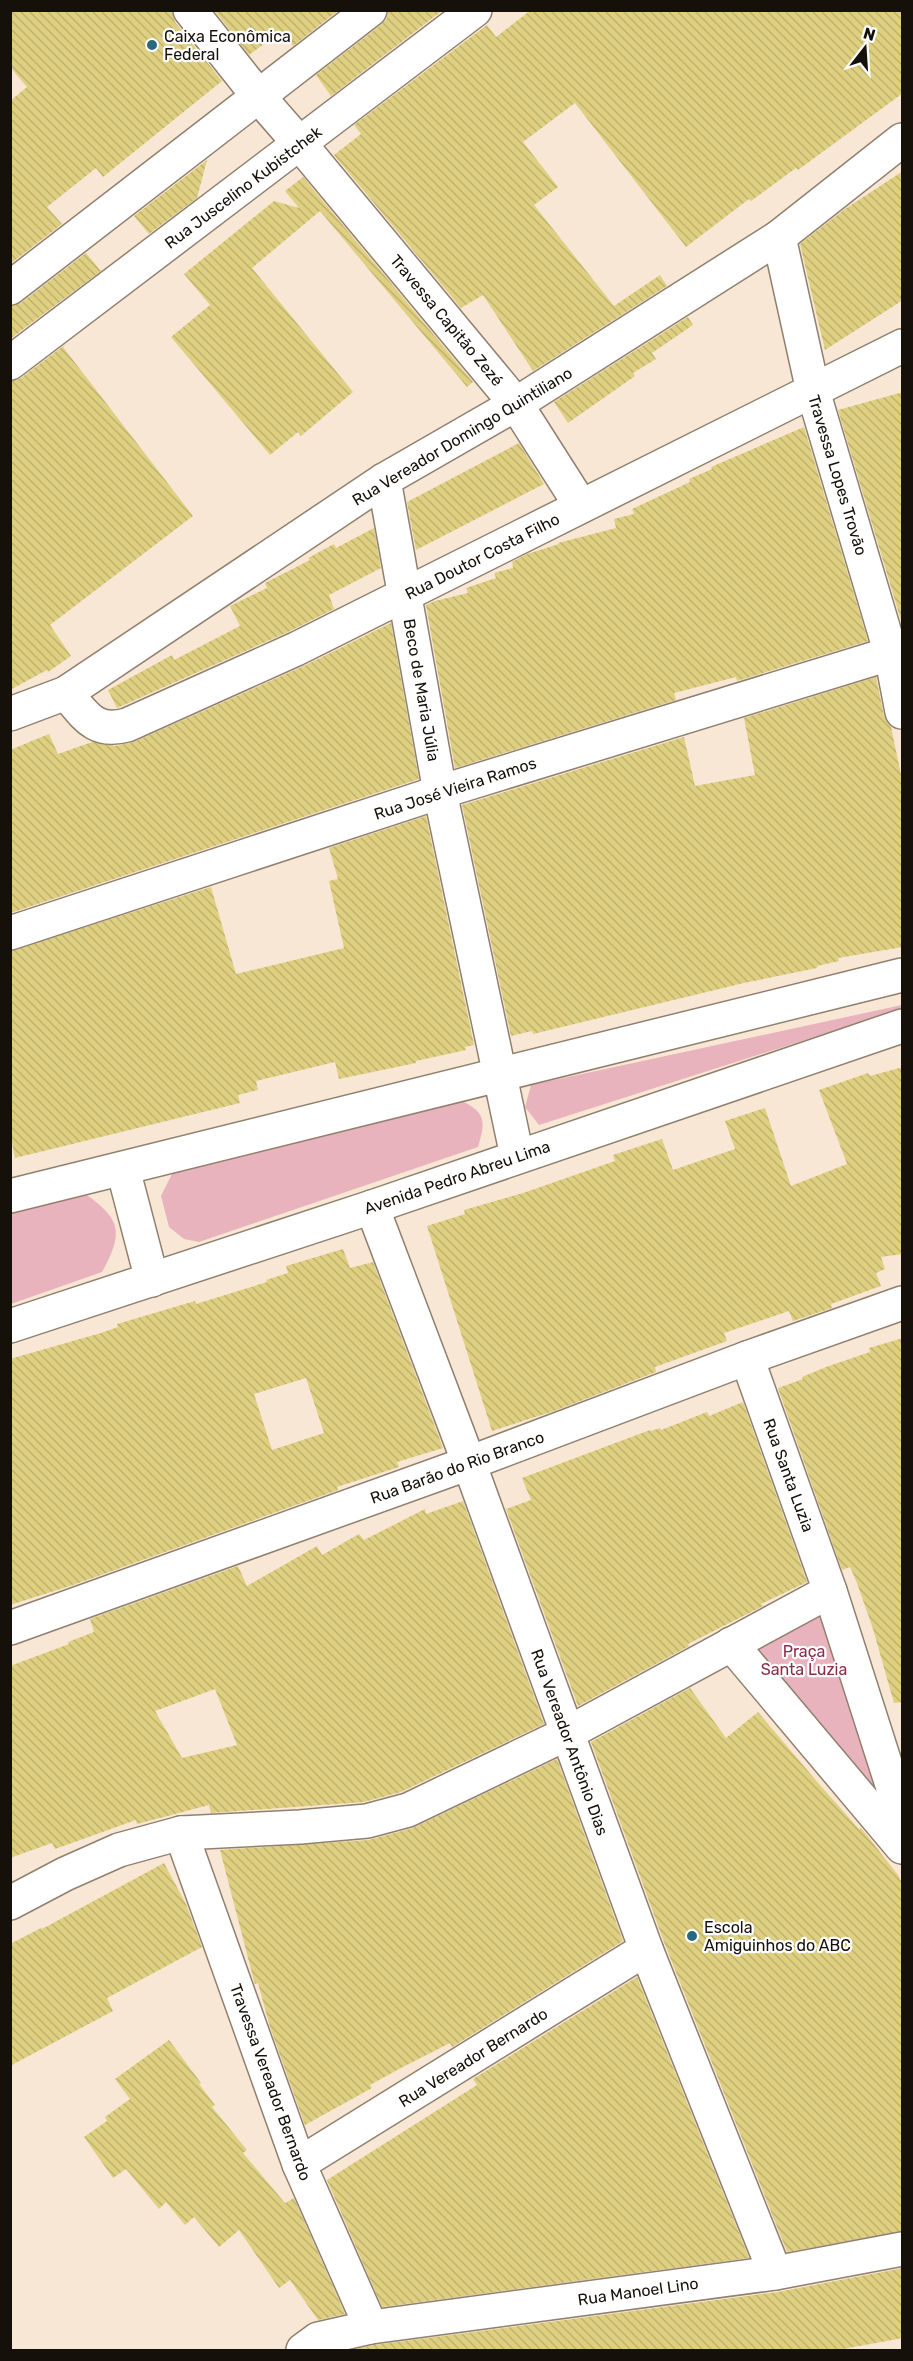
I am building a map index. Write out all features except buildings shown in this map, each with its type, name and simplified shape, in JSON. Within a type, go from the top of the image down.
[{"type":"street","points":[[190,10],[259,98]]},
{"type":"street","points":[[10,288],[259,98],[370,10]]},
{"type":"street","name":"Rua Juscelino Kubistchek","points":[[10,363],[475,10]]},
{"type":"street","name":"Travessa Capitão Zezé","points":[[259,98],[300,144],[516,404],[581,506]]},
{"type":"street","name":"Rua Vereador Domingo Quintiliano","points":[[10,714],[66,693],[384,480],[516,404],[779,237],[903,140]]},
{"type":"street","name":"Travessa Lopes Trovão","points":[[779,237],[813,391],[897,652],[903,712]]},
{"type":"street","name":"Rua Doutor Costa Filho","points":[[66,693],[96,725],[108,729],[127,725],[296,649],[405,596],[903,346]]},
{"type":"street","name":"Beco de Maria Júlia","points":[[384,480],[440,792],[517,1156]]},
{"type":"street","name":"Rua José Vieira Ramos","points":[[10,933],[440,792],[897,652]]},
{"type":"street","points":[[10,1196],[903,975]]},
{"type":"street","name":"Avenida Pedro Abreu Lima","points":[[10,1326],[372,1207],[903,1026]]},
{"type":"street","points":[[123,1168],[152,1280]]},
{"type":"street","name":"Rua Vereador Antônio Dias","points":[[372,1207],[469,1463],[646,1949],[775,2273]]},
{"type":"street","name":"Rua Barão do Rio Branco","points":[[10,1628],[469,1463],[747,1358],[903,1303]]},
{"type":"street","name":"Rua Santa Luzia","points":[[747,1358],[830,1592]]},
{"type":"street","points":[[10,1903],[65,1874],[119,1850],[181,1833],[368,1821],[408,1810],[566,1734],[830,1592],[903,1816]]},
{"type":"street","points":[[732,1644],[903,1847]]},
{"type":"street","name":"Travessa Vereador Bernardo","points":[[181,1833],[299,2164],[371,2327]]},
{"type":"street","name":"Rua Vereador Bernardo","points":[[299,2164],[646,1949]]},
{"type":"street","name":"Rua Manoel Lino","points":[[303,2350],[318,2339],[371,2327],[775,2273],[903,2248]]},
{"type":"green space","points":[[902,1005],[902,1009],[539,1125],[525,1107],[531,1085]]},
{"type":"green space","points":[[462,1101],[480,1114],[483,1125],[478,1147],[199,1242],[184,1239],[169,1227],[161,1196],[173,1172]]},
{"type":"green space","points":[[84,1193],[106,1211],[115,1227],[114,1246],[102,1272],[11,1304],[10,1209]]},
{"type":"green space","name":"Praça Santa Luzia","points":[[822,1614],[890,1814],[754,1650]]},
{"type":"place","name":"Caixa Econômica Federal","points":[[152,45]]},
{"type":"place","name":"Escola Amiguinhos do ABC","points":[[692,1936]]}]
